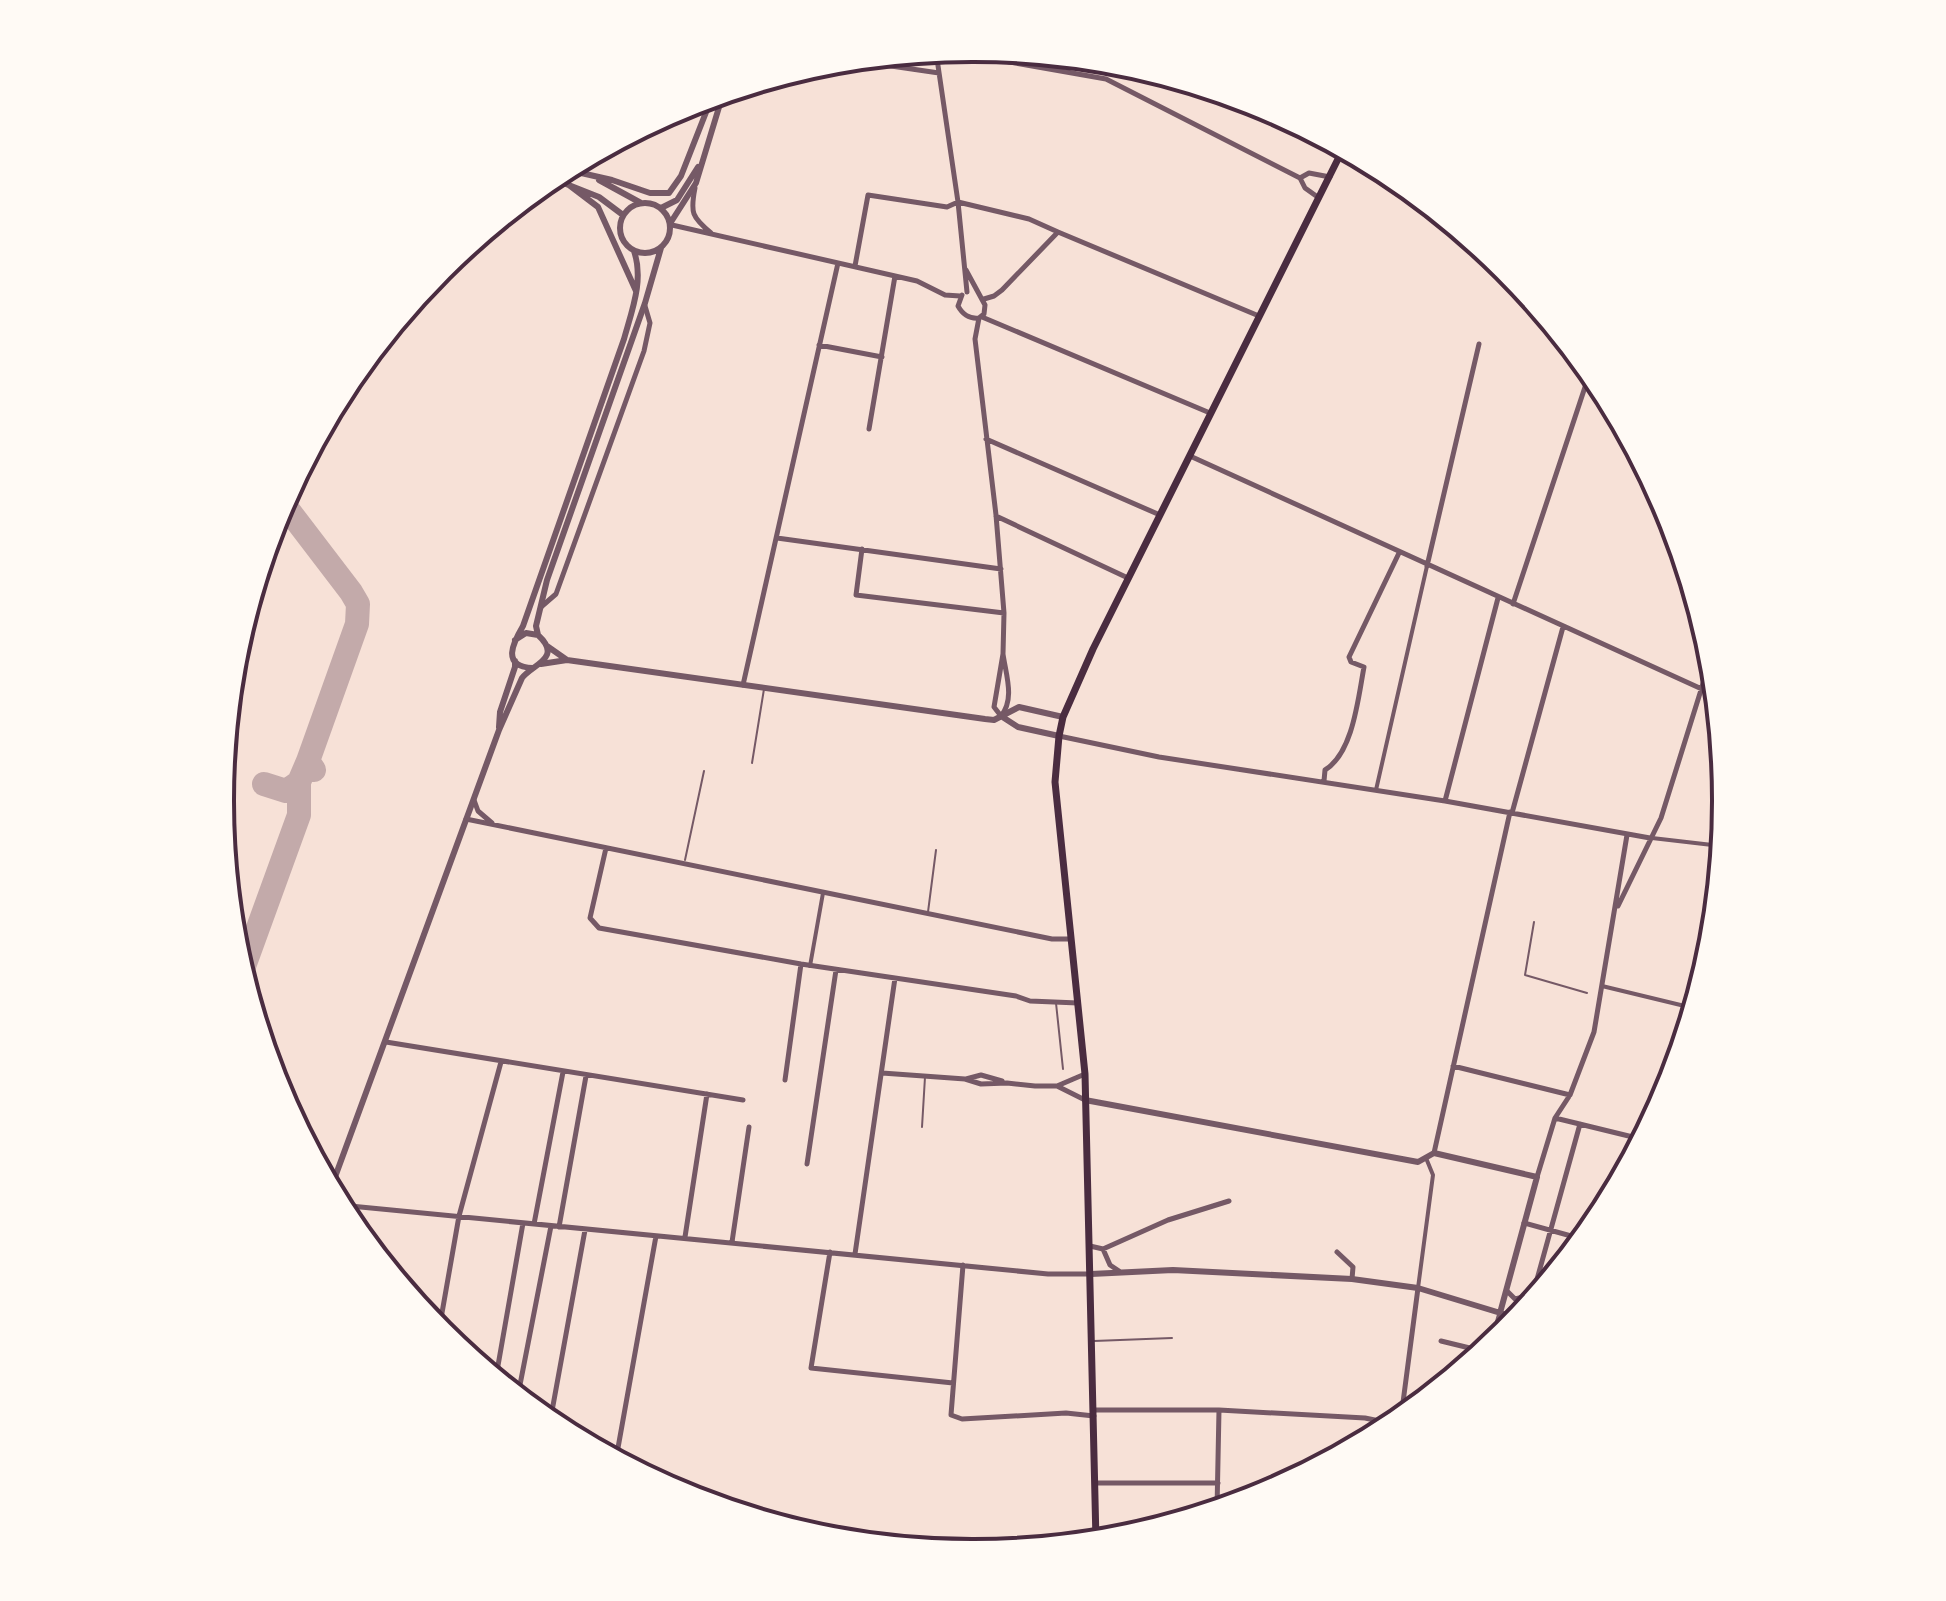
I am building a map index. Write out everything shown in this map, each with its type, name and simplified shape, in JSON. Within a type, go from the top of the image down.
[{"type":"main road","points":[[1096,1528],[1085,1074],[1055,793],[1059,736],[1073,692],[1128,578],[1338,159]]},
{"type":"street","points":[[938,63],[958,202],[967,292]]},
{"type":"street","points":[[1035,65],[1106,79],[1300,178],[1305,188],[1319,198]]},
{"type":"street","points":[[895,67],[939,73]]},
{"type":"street","points":[[712,234],[697,222],[691,207],[719,107]]},
{"type":"street","points":[[582,174],[650,193],[669,193],[681,176],[706,112]]},
{"type":"street","points":[[661,208],[677,200],[705,154]]},
{"type":"street","points":[[1300,178],[1309,173],[1330,177]]},
{"type":"street","points":[[581,175],[606,183],[629,198],[661,208],[671,224],[917,281],[945,295],[977,293]]},
{"type":"street","points":[[567,660],[538,635],[536,626],[547,580],[645,303],[661,248],[669,237],[671,224],[696,183]]},
{"type":"street","points":[[569,185],[599,197],[623,215]]},
{"type":"street","points":[[569,185],[598,207],[636,293]]},
{"type":"street","points":[[855,266],[868,195],[947,207],[958,202],[1029,219],[1259,316]]},
{"type":"street","points":[[641,203],[630,207],[623,215],[620,228],[623,243],[634,251],[650,252],[661,248]]},
{"type":"street","points":[[984,299],[1002,290],[1058,232]]},
{"type":"street","points":[[499,730],[500,712],[515,667],[512,652],[515,640],[523,626],[624,339],[636,293],[639,265],[634,251]]},
{"type":"street","points":[[743,685],[838,263]]},
{"type":"street","points":[[966,270],[977,293],[984,299],[986,310],[980,317],[975,339],[1001,569],[1003,654],[994,707],[1001,716],[1018,727],[1159,757],[1445,801],[1627,835],[1710,845]]},
{"type":"street","points":[[869,429],[895,276]]},
{"type":"street","points":[[960,296],[958,306],[971,318],[980,317],[1210,413]]},
{"type":"street","points":[[540,608],[556,594],[644,351],[650,323],[645,303]]},
{"type":"street","points":[[1376,790],[1479,344]]},
{"type":"street","points":[[819,345],[882,357]]},
{"type":"street","points":[[1513,604],[1585,387]]},
{"type":"street","points":[[986,439],[1160,515]]},
{"type":"street","points":[[1189,456],[1702,689],[1661,818],[1637,872],[1615,911]]},
{"type":"street","points":[[996,515],[1128,578]]},
{"type":"street","points":[[777,538],[1001,569]]},
{"type":"street","points":[[862,549],[856,595],[1004,613]]},
{"type":"street","points":[[1324,781],[1325,770],[1337,763],[1352,730],[1364,667],[1351,662],[1349,657],[1399,553]]},
{"type":"street","points":[[1445,801],[1498,598]]},
{"type":"street","points":[[1434,1153],[1511,812],[1563,627]]},
{"type":"street","points":[[515,640],[526,633],[538,635]]},
{"type":"street","points":[[336,1175],[499,730],[522,678],[547,655],[546,644]]},
{"type":"street","points":[[1001,716],[1007,709],[1009,699],[1003,654]]},
{"type":"street","points":[[515,661],[523,667],[567,660],[994,720],[1019,707],[1063,717]]},
{"type":"street","points":[[474,797],[484,818],[496,825]]},
{"type":"street","points":[[466,819],[1052,939],[1071,939]]},
{"type":"street","points":[[1498,1320],[1505,1286],[1555,1118],[1570,1095],[1594,1032],[1627,835]]},
{"type":"street","points":[[606,848],[590,918],[599,928],[810,966],[1056,1003],[1079,1003]]},
{"type":"street","points":[[810,966],[823,893]]},
{"type":"street","points":[[785,1080],[801,964]]},
{"type":"street","points":[[807,1164],[836,970]]},
{"type":"street","points":[[855,1254],[895,978]]},
{"type":"street","points":[[1602,986],[1682,1005]]},
{"type":"street","points":[[386,1042],[743,1100]]},
{"type":"street","points":[[442,1313],[459,1216],[501,1062]]},
{"type":"street","points":[[1453,1066],[1570,1095]]},
{"type":"street","points":[[534,1224],[563,1072]]},
{"type":"street","points":[[882,1073],[965,1079],[981,1075],[1007,1083],[1035,1086],[1057,1086],[1085,1074]]},
{"type":"street","points":[[559,1227],[586,1076]]},
{"type":"street","points":[[1057,1086],[1085,1100],[1418,1162],[1434,1153],[1537,1177]]},
{"type":"street","points":[[685,1237],[707,1094]]},
{"type":"street","points":[[1555,1118],[1630,1136]]},
{"type":"street","points":[[1539,1274],[1580,1124]]},
{"type":"street","points":[[732,1242],[749,1127]]},
{"type":"street","points":[[1407,1397],[1433,1175],[1426,1158]]},
{"type":"street","points":[[1090,1246],[1103,1249],[1168,1220],[1229,1201]]},
{"type":"street","points":[[356,1206],[1048,1274],[1173,1270],[1352,1279],[1418,1288],[1503,1314]]},
{"type":"street","points":[[498,1366],[523,1223]]},
{"type":"street","points":[[1524,1223],[1569,1236]]},
{"type":"street","points":[[520,1384],[551,1226]]},
{"type":"street","points":[[553,1407],[585,1230]]},
{"type":"street","points":[[618,1448],[656,1236]]},
{"type":"street","points":[[1103,1249],[1110,1265],[1119,1271]]},
{"type":"street","points":[[830,1252],[811,1368],[953,1383]]},
{"type":"street","points":[[1337,1252],[1353,1267],[1352,1279]]},
{"type":"street","points":[[963,1265],[951,1410],[955,1419],[1219,1410],[1375,1420]]},
{"type":"street","points":[[1505,1286],[1507,1292],[1517,1299]]},
{"type":"street","points":[[1441,1341],[1469,1348]]},
{"type":"street","points":[[1217,1497],[1219,1410]]},
{"type":"street","points":[[1096,1483],[1218,1483]]},
{"type":"lane","points":[[752,763],[764,688]]},
{"type":"lane","points":[[684,864],[704,771]]},
{"type":"lane","points":[[928,913],[936,850]]},
{"type":"lane","points":[[1534,922],[1525,975],[1587,993]]},
{"type":"lane","points":[[1056,1003],[1063,1069]]},
{"type":"lane","points":[[922,1127],[925,1077]]},
{"type":"lane","points":[[1093,1341],[1172,1338]]},
{"type":"taxiway","points":[[292,515],[358,604],[357,624],[308,761],[314,770]]},
{"type":"taxiway","points":[[250,950],[299,815],[299,782],[308,761]]},
{"type":"taxiway","points":[[264,784],[286,791],[299,782]]}]
